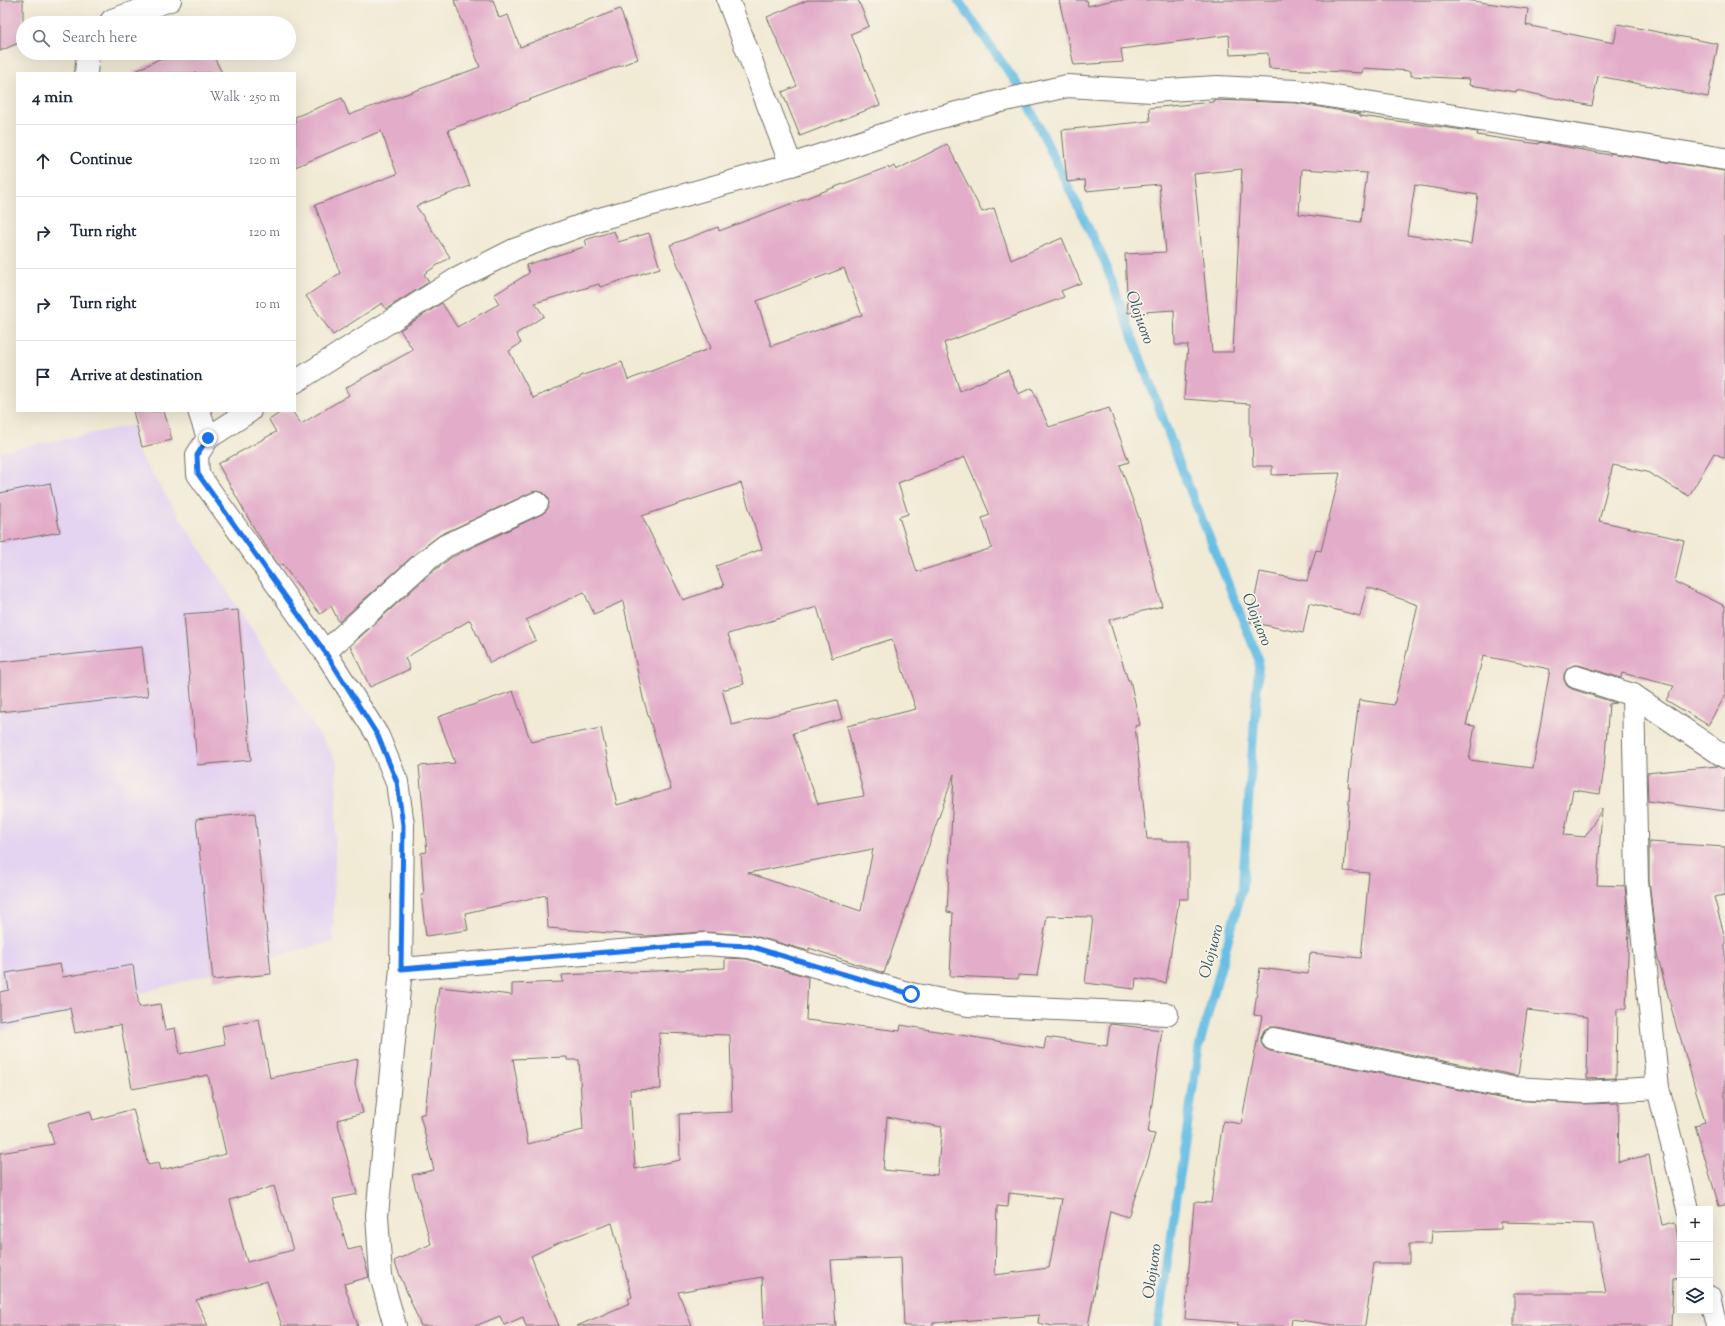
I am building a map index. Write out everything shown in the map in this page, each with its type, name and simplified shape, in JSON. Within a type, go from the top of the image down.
[{"type":"street","points":[[124,16],[170,0]]},
{"type":"street","points":[[728,0],[790,165]]},
{"type":"street","points":[[86,72],[87,60]]},
{"type":"street","points":[[296,381],[455,280],[514,250],[596,220],[790,165],[919,123],[1001,101],[1066,86],[1152,91],[1217,87],[1297,91],[1725,159]]},
{"type":"street","points":[[199,412],[208,438]]},
{"type":"street","points":[[248,412],[208,438],[197,455],[198,474],[325,652],[378,736],[397,782],[403,825],[401,969],[377,1215],[381,1276],[395,1326]]},
{"type":"street","points":[[325,652],[372,611],[423,563],[446,546],[537,503]]},
{"type":"street","points":[[1576,677],[1633,695],[1725,757]]},
{"type":"street","points":[[1633,695],[1637,881],[1658,1088],[1687,1206]]},
{"type":"street","points":[[401,969],[705,944],[749,946],[911,994],[968,1005],[1167,1014]]},
{"type":"street","points":[[1273,1039],[1512,1088],[1584,1092],[1658,1088]]},
{"type":"street","points":[[1713,1309],[1717,1326]]},
{"type":"shaded area","points":[[133,425],[136,449],[337,762],[333,941],[0,1031],[0,452]]},
{"type":"building","points":[[0,0],[23,0],[23,16],[16,16],[16,44],[0,51]]},
{"type":"building","points":[[454,0],[493,0],[499,18],[508,15],[520,47],[620,9],[638,59],[448,130],[470,186],[416,206],[450,257],[424,274],[429,282],[386,309],[382,303],[333,335],[306,296],[340,273],[315,205],[397,174],[381,131],[296,167],[296,117],[342,98],[349,115],[480,67]]},
{"type":"building","points":[[808,0],[858,0],[869,26],[851,34],[880,105],[800,136],[782,92],[797,86],[767,17]]},
{"type":"building","points":[[1059,0],[1087,0],[1088,6],[1114,0],[1466,0],[1528,9],[1526,25],[1614,43],[1618,24],[1718,44],[1708,97],[1598,76],[1592,106],[1516,90],[1516,92],[1469,85],[1470,79],[1411,76],[1411,71],[1363,68],[1362,73],[1269,68],[1268,53],[1230,55],[1229,35],[1121,49],[1123,62],[1074,65]]},
{"type":"building","points":[[157,60],[216,60],[222,72],[134,72]]},
{"type":"building","points":[[1213,100],[1296,103],[1360,114],[1360,116],[1478,132],[1477,135],[1539,144],[1539,142],[1610,155],[1610,153],[1725,171],[1725,458],[1714,453],[1689,496],[1647,472],[1613,465],[1599,521],[1684,540],[1675,582],[1725,606],[1725,696],[1708,725],[1666,700],[1674,686],[1622,673],[1621,678],[1579,665],[1574,665],[1568,668],[1564,674],[1564,680],[1567,686],[1572,689],[1616,703],[1609,704],[1604,769],[1600,794],[1573,790],[1564,835],[1585,837],[1602,809],[1597,885],[1625,886],[1629,929],[1626,1009],[1617,1009],[1616,1078],[1587,1079],[1588,1017],[1527,1010],[1518,1076],[1276,1027],[1269,1027],[1264,1030],[1261,1037],[1261,1043],[1264,1048],[1270,1051],[1509,1100],[1583,1104],[1619,1103],[1618,1162],[1649,1155],[1662,1225],[1675,1222],[1677,1234],[1677,1279],[1673,1280],[1671,1326],[1514,1326],[1514,1293],[1606,1293],[1593,1224],[1501,1222],[1501,1229],[1432,1231],[1431,1244],[1409,1244],[1409,1263],[1374,1263],[1365,1326],[1341,1326],[1292,1319],[1291,1326],[1237,1326],[1238,1323],[1185,1319],[1194,1202],[1211,1203],[1223,1121],[1241,1124],[1262,1016],[1254,1015],[1260,968],[1308,974],[1310,953],[1361,958],[1369,873],[1344,871],[1350,787],[1348,787],[1359,700],[1394,705],[1418,605],[1367,587],[1360,616],[1309,603],[1303,633],[1250,622],[1260,572],[1307,581],[1316,550],[1321,551],[1340,473],[1272,475],[1272,466],[1253,466],[1252,437],[1250,437],[1250,404],[1184,399],[1188,345],[1175,345],[1174,310],[1128,313],[1125,254],[1166,252],[1159,184],[1086,191],[1085,180],[1067,182],[1062,130],[1150,121],[1149,108],[1213,102]],"holes":[[[1242,169],[1233,352],[1212,352],[1194,174]],[[1302,169],[1367,173],[1361,222],[1299,214]],[[1415,185],[1478,195],[1471,244],[1407,235]],[[1483,656],[1550,669],[1533,768],[1469,760],[1475,726],[1466,725]]]},
{"type":"building","points":[[947,144],[982,212],[994,208],[1011,260],[1062,238],[1081,283],[1061,291],[1064,297],[944,343],[960,391],[1008,370],[1018,394],[1032,388],[1049,427],[1109,408],[1129,462],[1120,465],[1140,521],[1162,606],[1109,620],[1128,680],[1130,680],[1140,725],[1135,726],[1147,839],[1162,839],[1162,841],[1189,841],[1189,899],[1179,899],[1166,983],[1136,978],[1135,989],[1085,983],[1093,917],[1047,916],[1037,976],[1018,975],[1018,979],[950,976],[953,913],[947,912],[954,774],[884,973],[809,948],[809,951],[750,935],[704,932],[646,936],[548,928],[546,895],[465,913],[468,930],[426,936],[421,895],[424,895],[421,853],[427,852],[419,766],[455,763],[438,717],[513,691],[531,742],[601,728],[617,805],[671,789],[643,698],[623,601],[594,614],[584,592],[526,620],[536,640],[490,663],[470,620],[405,658],[410,669],[370,687],[350,646],[431,573],[452,557],[542,514],[547,510],[549,504],[548,497],[544,493],[538,491],[532,492],[440,535],[415,554],[339,622],[331,606],[320,614],[282,564],[279,566],[255,530],[218,464],[276,432],[269,420],[281,412],[293,412],[301,424],[349,395],[345,388],[413,350],[400,330],[442,303],[457,327],[499,304],[494,295],[529,273],[526,265],[587,246],[585,240],[614,231],[618,242],[649,233],[660,268],[600,287],[599,284],[535,303],[544,316],[516,334],[521,343],[509,351],[533,398],[580,378],[580,376],[622,362],[628,380],[711,348],[670,245],[718,227],[719,231],[894,166],[896,170]],"holes":[[[844,268],[862,315],[771,346],[757,301]],[[965,457],[990,515],[982,518],[992,548],[917,572],[899,517],[908,514],[898,483]],[[741,483],[762,549],[716,566],[724,586],[683,600],[642,516]],[[817,607],[832,658],[892,639],[916,709],[847,726],[864,796],[818,804],[793,733],[842,719],[837,700],[732,725],[722,690],[744,684],[728,634]],[[873,849],[861,911],[748,873]]]},
{"type":"building","points":[[133,412],[164,412],[172,440],[142,447]]},
{"type":"building","points":[[50,483],[60,532],[0,543],[0,493]]},
{"type":"building","points":[[238,610],[251,760],[197,765],[184,614]]},
{"type":"building","points":[[142,647],[148,696],[0,712],[0,662]]},
{"type":"building","points":[[1717,766],[1725,769],[1725,811],[1648,801],[1647,773]]},
{"type":"building","points":[[255,813],[271,974],[213,980],[196,819]]},
{"type":"building","points":[[1649,842],[1725,847],[1725,895],[1714,897],[1725,938],[1725,1205],[1719,1206],[1695,1125],[1705,1122],[1678,1033],[1657,954],[1649,880]]},
{"type":"building","points":[[725,958],[747,959],[808,977],[806,1020],[900,1031],[901,1025],[1044,1049],[1046,1037],[1107,1046],[1110,1024],[1162,1030],[1148,1133],[1155,1134],[1128,1217],[1110,1211],[1088,1326],[1053,1326],[1038,1323],[1039,1315],[933,1323],[933,1326],[904,1326],[901,1257],[831,1260],[836,1326],[764,1326],[762,1277],[678,1292],[692,1326],[577,1326],[630,1303],[628,1299],[632,1297],[612,1223],[560,1242],[531,1256],[559,1326],[526,1326],[523,1317],[504,1325],[500,1316],[475,1326],[421,1326],[394,1261],[431,1244],[412,1175],[434,1170],[420,1115],[425,1113],[439,987],[512,995],[512,984],[563,982],[562,975],[725,968]],"holes":[[[659,1033],[730,1035],[732,1112],[679,1114],[680,1160],[635,1169],[630,1090],[661,1089]],[[567,1057],[567,1060],[579,1060],[583,1130],[528,1144],[513,1059]],[[887,1117],[942,1127],[937,1175],[883,1170]],[[1009,1193],[1062,1199],[1049,1268],[995,1275],[997,1206],[1008,1207]]]},
{"type":"building","points":[[60,964],[63,977],[133,965],[139,1007],[160,1004],[165,1030],[175,1028],[180,1054],[225,1044],[222,1026],[259,1019],[270,1078],[358,1059],[355,1084],[363,1113],[337,1120],[357,1194],[333,1199],[348,1250],[361,1247],[369,1277],[344,1284],[358,1326],[282,1326],[267,1281],[196,1300],[208,1326],[0,1326],[0,1153],[54,1144],[48,1123],[90,1111],[93,1120],[133,1109],[148,1165],[159,1163],[161,1170],[226,1154],[208,1075],[132,1089],[121,1026],[119,1025],[75,1033],[70,1008],[0,1021],[0,992],[9,990],[6,973]],"holes":[[[274,1186],[293,1250],[247,1262],[230,1200]]]},
{"type":"waterway","name":"Olojuoro","points":[[958,0],[1020,88],[1103,258],[1184,475],[1259,660],[1242,890],[1199,1047],[1158,1326]]},
{"type":"route","points":[[208,438],[197,455],[198,474],[325,652],[378,736],[397,782],[403,825],[401,969],[705,944],[749,946],[911,994]]}]
